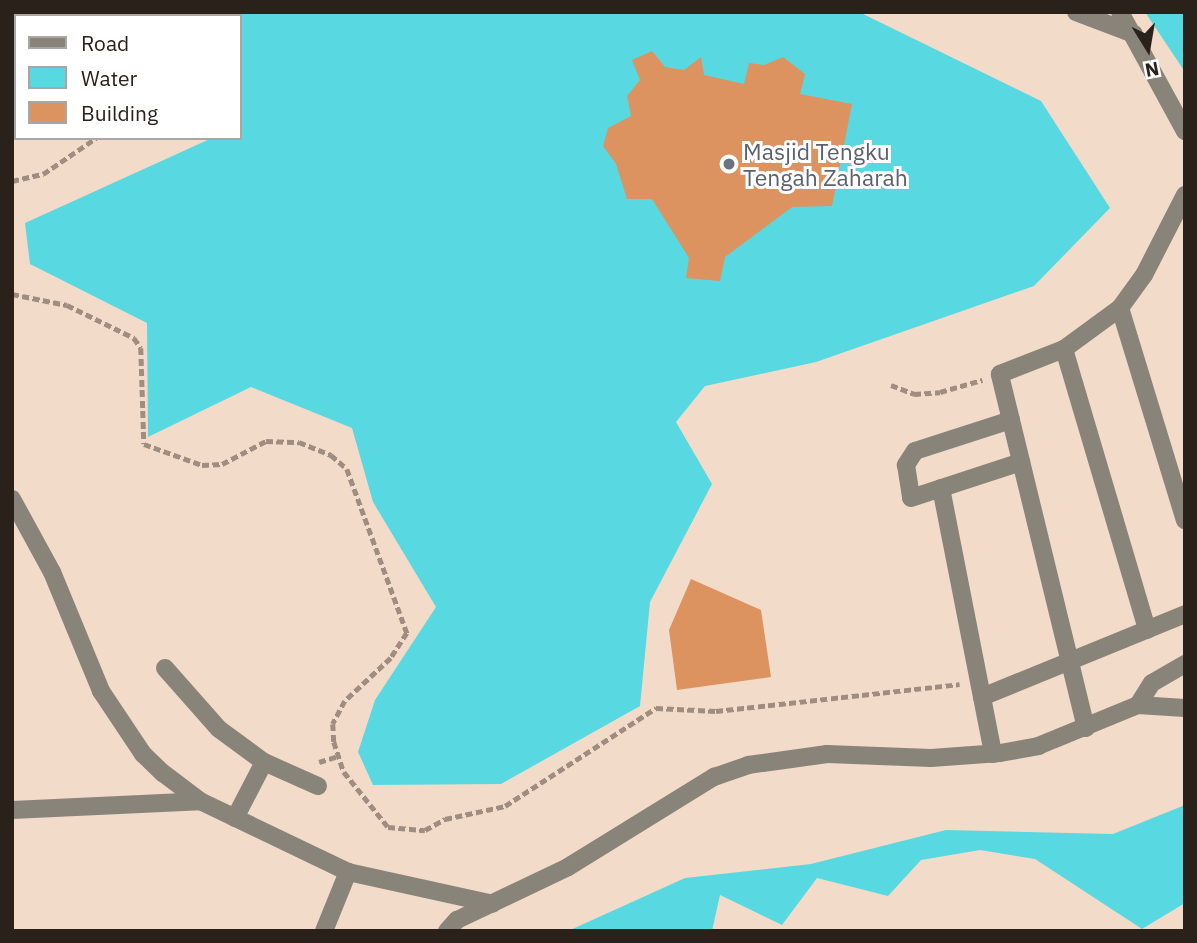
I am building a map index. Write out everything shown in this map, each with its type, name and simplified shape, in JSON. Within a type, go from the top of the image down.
[{"type":"street","points":[[1076,12],[1135,34]]},
{"type":"street","points":[[1120,12],[1135,34],[1185,131]]},
{"type":"street","points":[[1086,728],[1000,374],[1064,349],[1119,308],[1144,275],[1185,195]]},
{"type":"street","points":[[1119,308],[1185,520]]},
{"type":"street","points":[[1064,349],[1147,630]]},
{"type":"street","points":[[1011,420],[915,451],[906,465],[911,498],[1021,462]]},
{"type":"street","points":[[941,488],[993,754]]},
{"type":"street","points":[[12,499],[52,572],[101,691],[143,754],[200,801],[348,872],[493,904]]},
{"type":"street","points":[[980,690],[1070,662],[1185,614]]},
{"type":"street","points":[[1138,705],[1152,683],[1185,664]]},
{"type":"street","points":[[164,668],[219,729],[264,762],[318,786]]},
{"type":"street","points":[[447,931],[457,920],[549,877],[714,777],[748,765],[827,754],[931,758],[993,754],[1038,746],[1138,705],[1185,708]]},
{"type":"street","points":[[235,818],[264,762]]},
{"type":"street","points":[[12,810],[200,801]]},
{"type":"street","points":[[324,931],[348,872]]},
{"type":"path","points":[[12,181],[43,174],[93,140]]},
{"type":"path","points":[[12,294],[67,305],[134,338],[141,348],[144,444],[202,465],[222,464],[266,441],[299,442],[347,469],[407,633],[391,658],[345,701],[333,724],[334,742],[344,772],[388,827],[425,830],[445,819],[505,806],[656,708],[716,711],[980,690]]},
{"type":"path","points":[[891,385],[914,394],[940,393],[1000,374]]},
{"type":"water","points":[[224,12],[859,12],[1041,101],[1110,208],[1034,286],[816,362],[705,386],[676,422],[712,484],[650,602],[640,706],[501,784],[373,785],[358,752],[375,700],[436,607],[373,502],[352,428],[251,387],[148,437],[147,323],[30,264],[25,223],[208,140],[242,140],[242,14]]},
{"type":"water","points":[[1145,12],[1185,12],[1185,72]]},
{"type":"water","points":[[1185,805],[1185,903],[1142,929],[1035,859],[980,850],[921,860],[888,896],[817,878],[782,925],[720,895],[712,931],[568,931],[685,878],[811,864],[946,830],[1113,834]]},
{"type":"building","name":"Masjid Tengku Tengah Zaharah","points":[[652,51],[665,67],[684,70],[701,57],[704,75],[744,84],[749,63],[764,65],[783,57],[805,74],[800,94],[852,104],[832,206],[792,207],[725,257],[720,281],[686,278],[689,258],[652,199],[627,199],[616,164],[603,146],[608,128],[631,116],[627,96],[640,80],[632,60]]},
{"type":"building","points":[[691,579],[761,610],[771,677],[677,690],[669,630]]},
{"type":"place","name":"Masjid Tengku Tengah Zaharah","points":[[729,164]]}]
